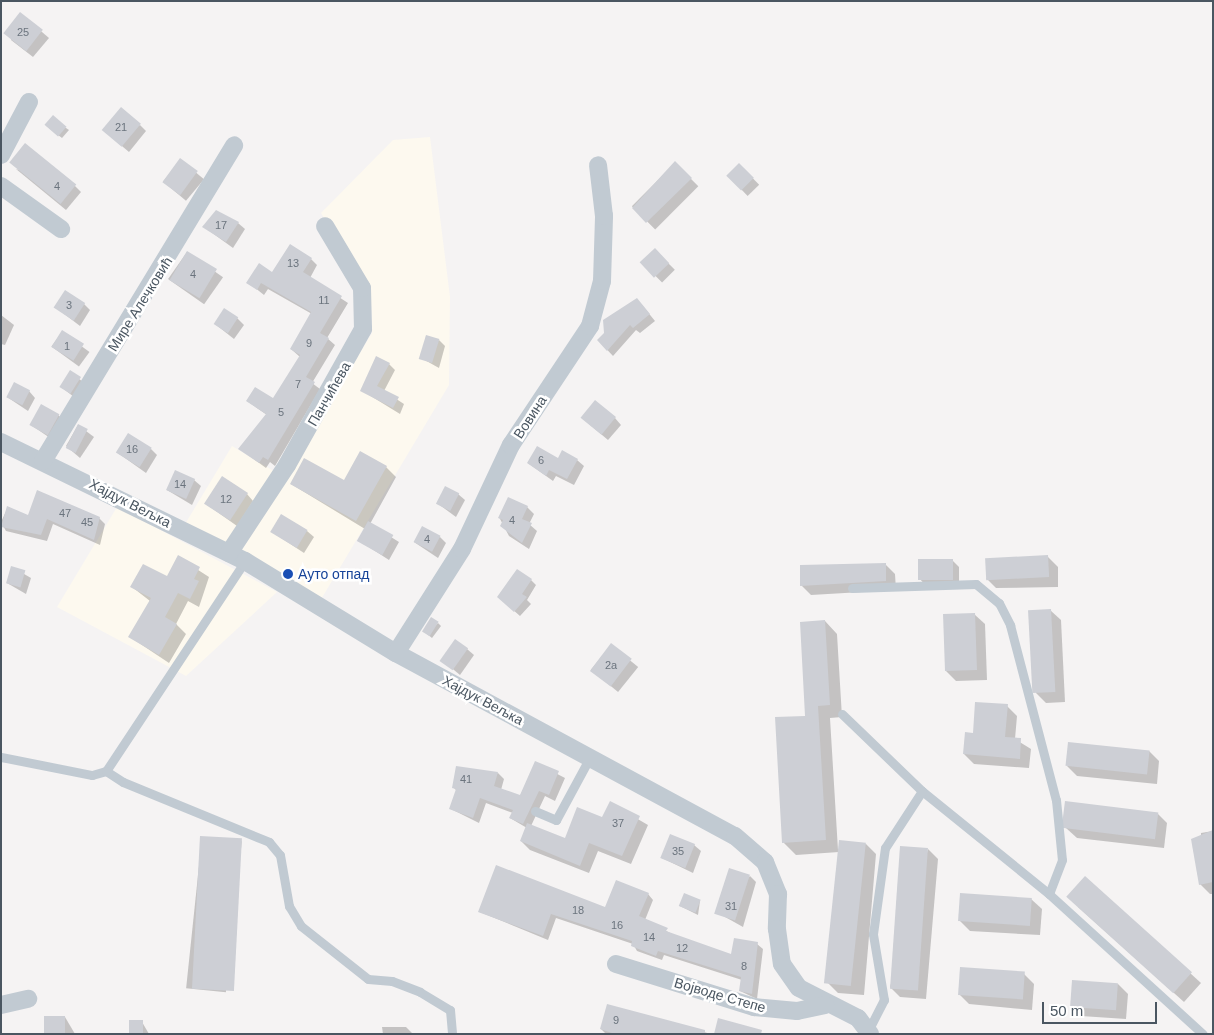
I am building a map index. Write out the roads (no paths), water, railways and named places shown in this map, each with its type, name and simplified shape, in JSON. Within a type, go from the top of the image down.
[{"type":"street","points":[[1,155],[29,102]]},
{"type":"street","name":"Мире Алечковић","points":[[43,461],[234,145]]},
{"type":"street","name":"Вовина","points":[[396,653],[462,549],[511,445],[590,326],[602,281],[604,216],[598,166]]},
{"type":"street","points":[[1,186],[61,229]]},
{"type":"street","name":"Панчићева","points":[[229,553],[287,465],[363,329],[362,288],[325,226]]},
{"type":"street","name":"Хајдук Вељка","points":[[1,442],[246,561],[396,653],[735,836],[765,862],[778,894],[777,929],[782,964],[799,988],[825,1005],[858,1018],[870,1032]]},
{"type":"street","name":"Војводе Степе","points":[[616,964],[754,1007],[797,1011],[825,1005]]},
{"type":"street","points":[[1,1005],[28,999]]},
{"type":"lane","points":[[1,757],[92,775],[106,771],[246,561]]},
{"type":"lane","points":[[852,588],[976,584],[999,603],[1012,633],[1056,800],[1062,860],[1049,894]]},
{"type":"lane","points":[[842,714],[922,791],[1049,894],[1203,1034]]},
{"type":"lane","points":[[535,811],[556,820],[590,758]]},
{"type":"lane","points":[[106,771],[122,782],[269,842],[280,855],[289,906],[301,926],[368,979],[420,992],[450,1010],[452,1034]]},
{"type":"lane","points":[[870,1032],[884,1000],[873,934],[885,848],[922,791]]},
{"type":"place","name":"Ауто отпад","points":[[288,574]]}]
